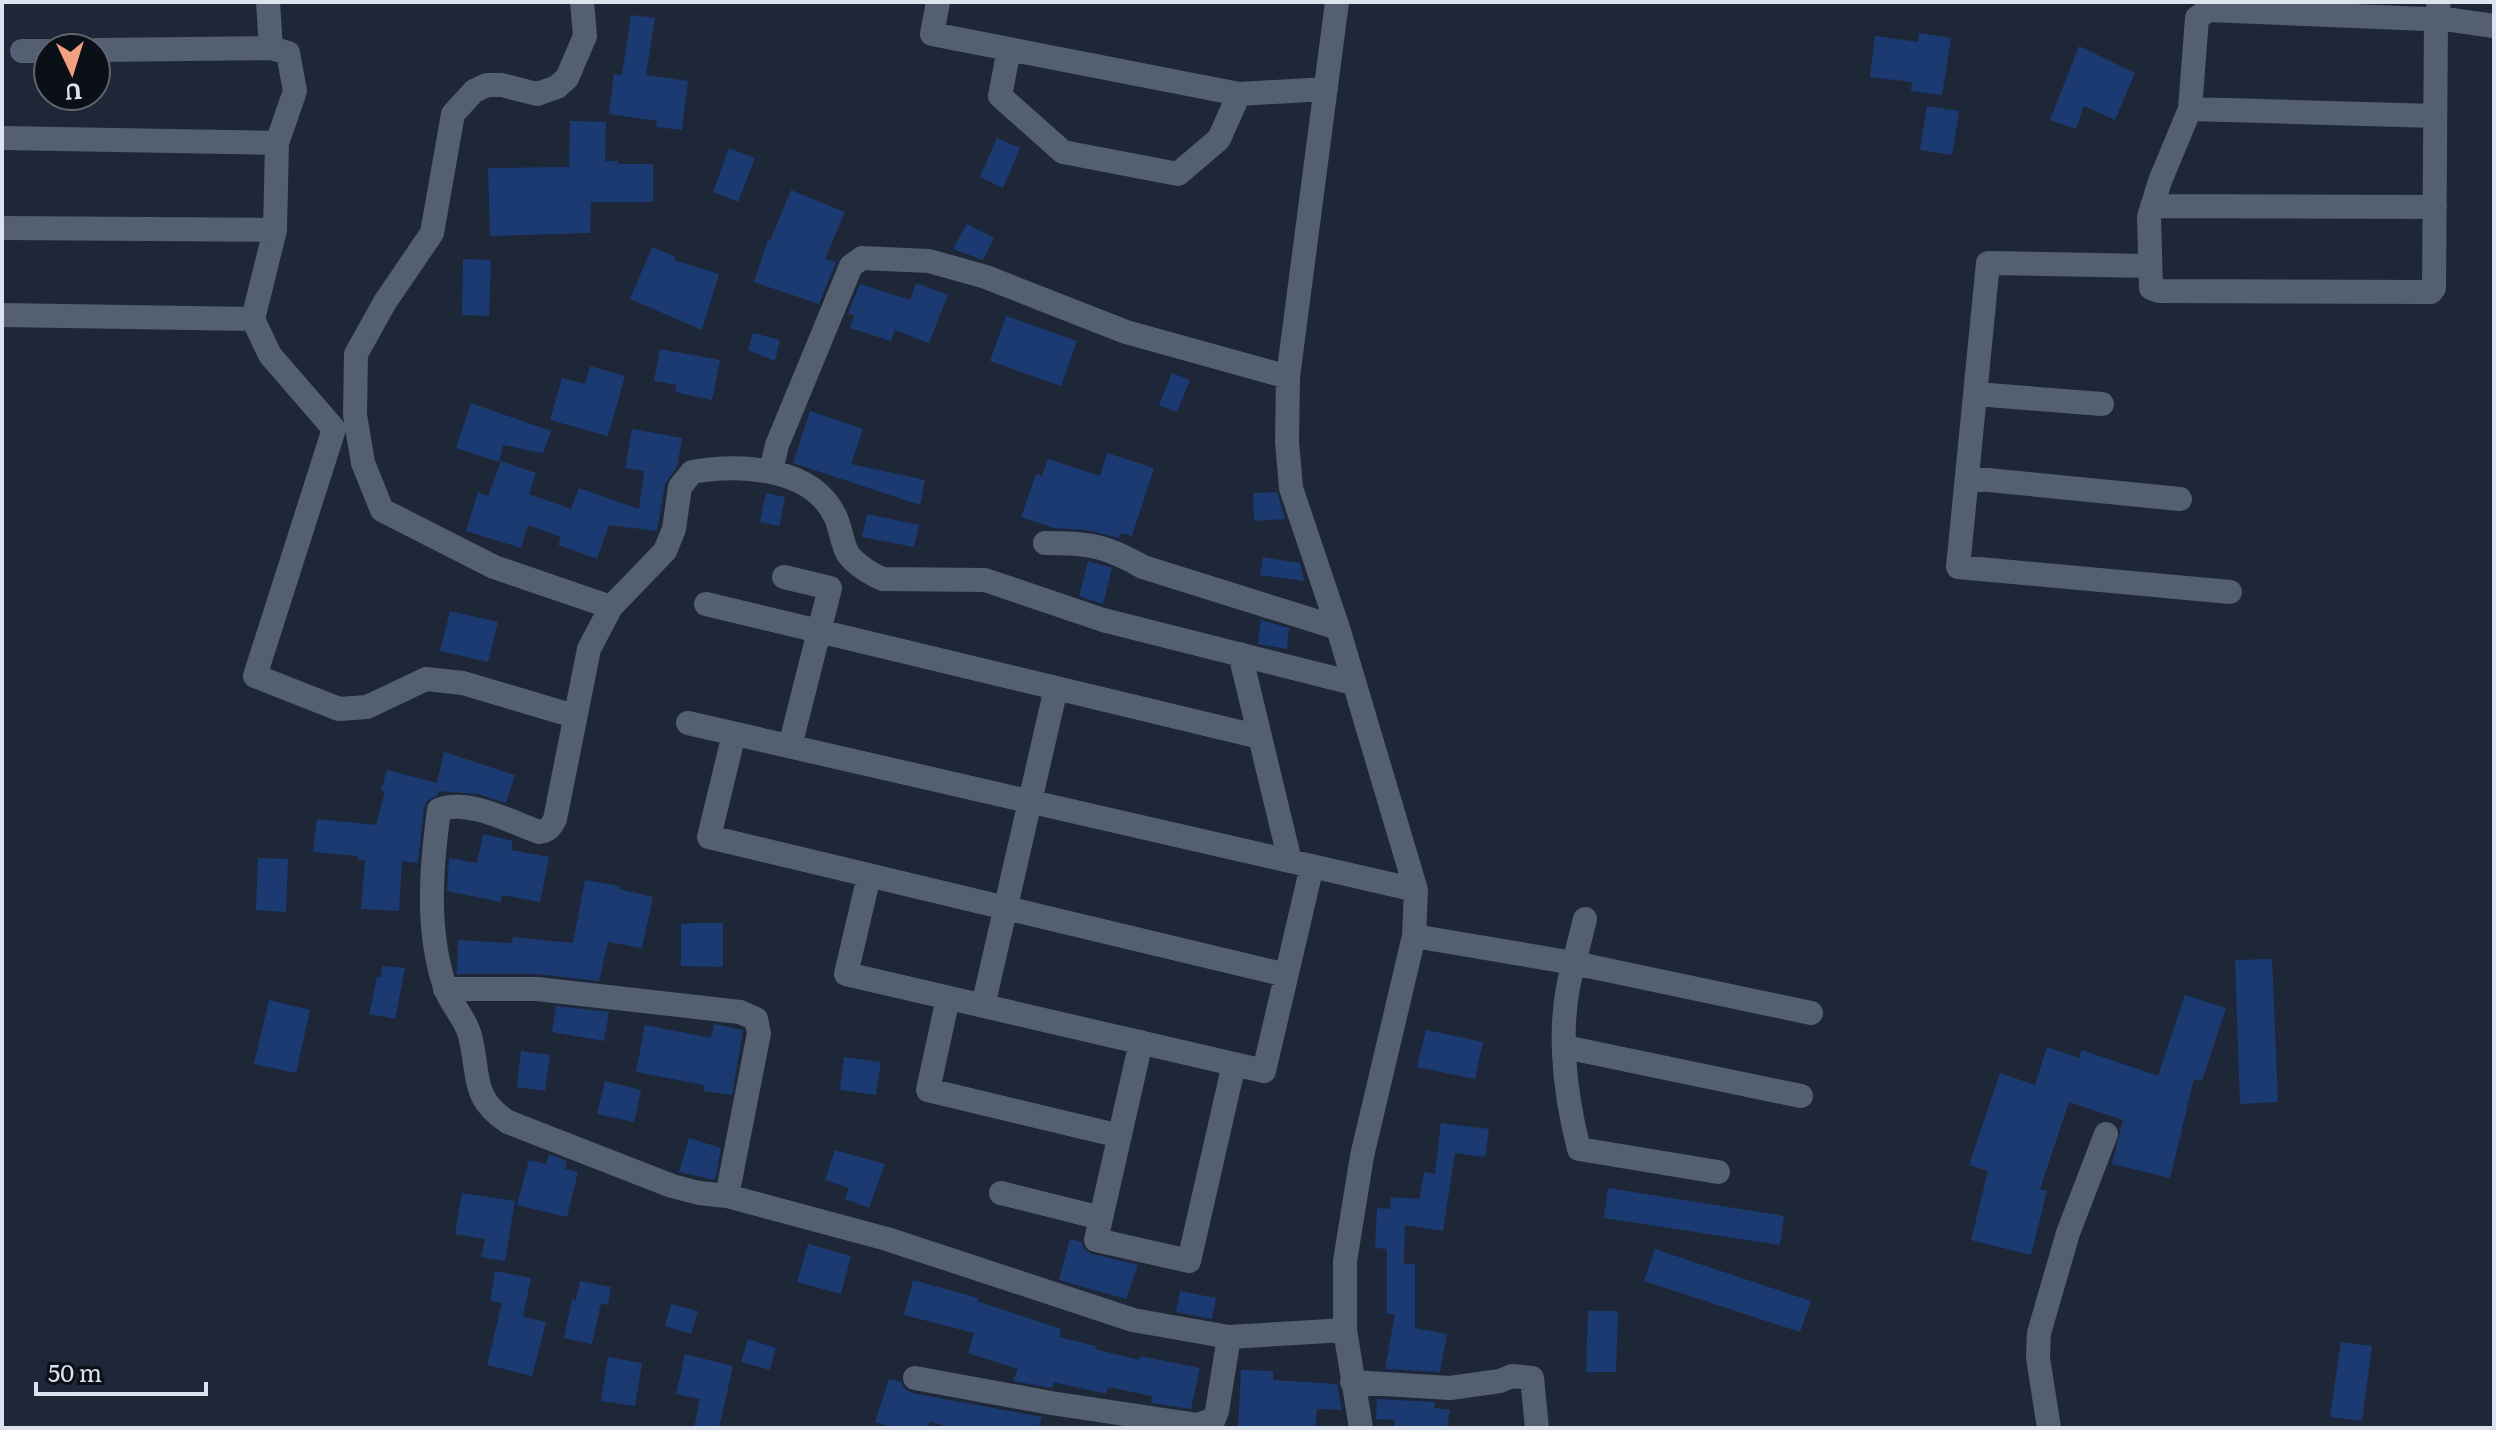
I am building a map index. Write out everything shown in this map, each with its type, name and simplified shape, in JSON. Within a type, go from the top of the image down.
[{"type":"street","points":[[268,2],[271,48]]},
{"type":"street","points":[[582,2],[585,36],[567,78],[557,87],[537,94],[502,85],[487,85],[474,91],[453,114],[432,233],[385,302],[356,354],[355,415],[363,463],[382,510],[494,567],[611,607]]},
{"type":"street","points":[[938,2],[932,34],[1239,94],[1326,89]]},
{"type":"street","points":[[1337,2],[1288,377],[1287,442],[1291,488],[1338,628],[1416,890],[1414,936],[1362,1156],[1345,1261],[1345,1330],[1361,1428]]},
{"type":"street","points":[[2437,11],[2434,288],[2430,293],[2159,291],[2151,288],[2149,217],[2190,109],[2197,18],[2208,10],[2437,11],[2494,26]]},
{"type":"street","points":[[112,50],[271,48],[288,53],[295,91],[277,143],[275,230],[253,319],[270,355],[334,429],[255,676],[339,709],[367,707],[426,679],[463,683],[574,716]]},
{"type":"street","points":[[1009,49],[1000,96],[1063,152],[1077,155],[1178,174],[1219,139],[1239,94]]},
{"type":"street","points":[[22,51],[32,51]]},
{"type":"street","points":[[2190,109],[2435,116]]},
{"type":"street","points":[[2,138],[277,143]]},
{"type":"street","points":[[2152,206],[2435,207]]},
{"type":"street","points":[[2,228],[275,230]]},
{"type":"street","points":[[771,471],[777,445],[851,266],[862,258],[929,261],[986,277],[1126,332],[1288,377]]},
{"type":"street","points":[[2149,266],[1988,263],[1958,567],[2230,592]]},
{"type":"street","points":[[2,315],[253,319]]},
{"type":"street","points":[[1976,394],[2102,404]]},
{"type":"street","points":[[1345,1330],[1229,1337],[1133,1320],[887,1239],[727,1196],[672,1186],[508,1122],[491,1112],[481,1097],[470,1032],[445,989],[431,914],[439,810],[449,806],[470,807],[539,832],[547,831],[555,819],[589,649],[611,607],[665,551],[674,529],[680,487],[692,472],[710,469],[771,471],[812,488],[835,517],[848,555],[883,579],[985,580],[1103,620],[1353,683]]},
{"type":"street","points":[[1968,478],[2180,499]]},
{"type":"street","points":[[1045,543],[1080,543],[1115,551],[1143,567],[1338,628]]},
{"type":"street","points":[[784,577],[830,588],[790,746]]},
{"type":"street","points":[[706,604],[1260,737]]},
{"type":"street","points":[[869,876],[846,974],[1264,1071],[1286,975],[1301,864],[1260,737],[1240,654]]},
{"type":"street","points":[[983,1006],[1056,688]]},
{"type":"street","points":[[688,723],[1416,890]]},
{"type":"street","points":[[734,734],[709,837],[1286,975]]},
{"type":"street","points":[[1585,919],[1566,1002],[1565,1047],[1579,1149],[1718,1172]]},
{"type":"street","points":[[1414,936],[1574,963],[1811,1013]]},
{"type":"street","points":[[445,989],[537,989],[740,1012],[756,1019],[759,1033],[727,1196]]},
{"type":"street","points":[[948,998],[928,1090],[1120,1136]]},
{"type":"street","points":[[1141,1042],[1096,1240],[1189,1261],[1234,1064]]},
{"type":"street","points":[[1565,1047],[1801,1096]]},
{"type":"street","points":[[2049,1428],[2038,1358],[2039,1333],[2068,1233],[2106,1134]]},
{"type":"street","points":[[1001,1193],[1101,1218]]},
{"type":"street","points":[[915,1378],[1198,1425],[1214,1419],[1217,1411],[1229,1337]]},
{"type":"street","points":[[1352,1382],[1450,1388],[1500,1381],[1512,1376],[1532,1378],[1537,1428]]},
{"type":"building","points":[[631,15],[655,18],[646,75],[688,81],[682,130],[656,127],[657,121],[609,114],[614,74],[622,75]]},
{"type":"building","points":[[1919,33],[1951,38],[1942,95],[1911,91],[1912,82],[1870,77],[1875,36],[1918,42]]},
{"type":"building","points":[[2079,46],[2135,73],[2115,120],[2084,106],[2076,129],[2050,120]]},
{"type":"building","points":[[1927,106],[1959,111],[1952,155],[1920,150]]},
{"type":"building","points":[[570,121],[606,122],[605,161],[653,164],[653,202],[591,202],[590,233],[490,236],[488,168],[569,167]]},
{"type":"building","points":[[997,138],[1020,148],[1003,188],[980,177]]},
{"type":"building","points":[[729,148],[755,158],[738,202],[713,192]]},
{"type":"building","points":[[791,190],[845,212],[825,259],[836,262],[819,304],[754,282],[768,240]]},
{"type":"building","points":[[967,224],[994,238],[983,260],[953,249]]},
{"type":"building","points":[[652,247],[676,257],[674,260],[719,274],[702,330],[630,299]]},
{"type":"building","points":[[463,259],[491,260],[489,316],[462,315]]},
{"type":"building","points":[[916,283],[948,295],[929,343],[895,330],[891,341],[850,328],[854,315],[848,313],[860,284],[910,300]]},
{"type":"building","points":[[1006,316],[1077,341],[1061,386],[990,361]]},
{"type":"building","points":[[753,333],[780,340],[775,361],[748,350]]},
{"type":"building","points":[[660,349],[720,360],[712,400],[675,392],[677,385],[654,381]]},
{"type":"building","points":[[590,366],[625,376],[608,436],[550,420],[562,378],[585,384]]},
{"type":"building","points":[[1172,373],[1190,380],[1177,412],[1159,405]]},
{"type":"building","points":[[471,403],[551,431],[543,453],[503,445],[499,462],[456,448]]},
{"type":"building","points":[[810,411],[863,429],[851,464],[925,480],[920,505],[793,463]]},
{"type":"building","points":[[632,429],[682,438],[677,467],[665,484],[657,531],[609,525],[597,559],[558,545],[561,537],[528,525],[521,548],[466,531],[478,492],[488,496],[501,461],[536,473],[529,494],[571,509],[579,488],[639,509],[644,471],[625,468]]},
{"type":"building","points":[[1107,453],[1154,468],[1132,536],[1121,533],[1119,538],[1087,530],[1054,528],[1021,517],[1036,474],[1042,476],[1048,459],[1100,476]]},
{"type":"building","points":[[1277,492],[1285,519],[1254,521],[1253,493]]},
{"type":"building","points":[[766,493],[785,497],[779,526],[760,522]]},
{"type":"building","points":[[867,514],[919,525],[914,547],[862,537]]},
{"type":"building","points":[[1263,557],[1300,563],[1304,581],[1260,575]]},
{"type":"building","points":[[1088,561],[1112,568],[1103,604],[1079,596]]},
{"type":"building","points":[[450,611],[498,622],[488,662],[440,651]]},
{"type":"building","points":[[1261,620],[1289,628],[1287,649],[1258,644]]},
{"type":"building","points":[[444,752],[515,775],[506,803],[478,794],[438,791],[438,795],[427,801],[424,808],[418,863],[402,861],[399,911],[361,909],[365,860],[357,859],[358,856],[313,852],[317,819],[376,825],[387,770],[437,783]]},
{"type":"building","points":[[483,834],[513,841],[511,850],[549,857],[540,902],[502,895],[501,902],[447,891],[449,858],[477,863]]},
{"type":"building","points":[[258,858],[288,859],[286,912],[256,910]]},
{"type":"building","points":[[585,880],[620,886],[619,889],[653,897],[642,948],[608,942],[599,981],[537,974],[457,974],[458,940],[512,943],[513,937],[573,943]]},
{"type":"building","points":[[723,923],[723,967],[681,966],[681,924]]},
{"type":"building","points":[[2272,959],[2278,1102],[2240,1104],[2235,960]]},
{"type":"building","points":[[382,966],[405,968],[395,1019],[369,1014]]},
{"type":"building","points":[[2185,995],[2226,1008],[2202,1081],[2194,1079],[2170,1178],[2112,1164],[2123,1120],[2069,1102],[2040,1189],[2047,1191],[2031,1255],[1971,1240],[1988,1171],[1969,1165],[2000,1073],[2035,1085],[2047,1047],[2079,1058],[2082,1050],[2158,1076]]},
{"type":"building","points":[[269,1000],[310,1010],[296,1073],[254,1064]]},
{"type":"building","points":[[556,1006],[609,1012],[604,1041],[552,1032]]},
{"type":"building","points":[[714,1024],[743,1030],[732,1095],[703,1091],[704,1085],[636,1072],[645,1025],[711,1038]]},
{"type":"building","points":[[1426,1030],[1483,1042],[1475,1079],[1417,1067]]},
{"type":"building","points":[[521,1051],[550,1055],[545,1091],[517,1087]]},
{"type":"building","points":[[844,1057],[881,1062],[876,1095],[840,1090]]},
{"type":"building","points":[[605,1081],[641,1090],[634,1122],[597,1114]]},
{"type":"building","points":[[1441,1123],[1489,1129],[1485,1157],[1455,1153],[1443,1231],[1405,1225],[1404,1264],[1415,1264],[1415,1328],[1447,1334],[1440,1372],[1385,1369],[1395,1314],[1387,1314],[1387,1249],[1375,1248],[1377,1208],[1390,1209],[1391,1197],[1419,1199],[1424,1172],[1435,1174]]},
{"type":"building","points":[[689,1138],[721,1148],[715,1180],[679,1172]]},
{"type":"building","points":[[835,1150],[885,1164],[869,1208],[845,1199],[849,1188],[825,1180]]},
{"type":"building","points":[[549,1154],[567,1161],[565,1169],[578,1172],[567,1217],[517,1205],[529,1160],[546,1164]]},
{"type":"building","points":[[1608,1188],[1784,1216],[1780,1245],[1604,1218]]},
{"type":"building","points":[[462,1193],[515,1201],[505,1261],[481,1257],[485,1239],[455,1234]]},
{"type":"building","points":[[1070,1239],[1081,1242],[1085,1250],[1092,1254],[1138,1265],[1126,1299],[1059,1280]]},
{"type":"building","points":[[808,1244],[851,1256],[841,1294],[797,1282]]},
{"type":"building","points":[[1655,1249],[1811,1301],[1800,1332],[1644,1281]]},
{"type":"building","points":[[495,1271],[531,1278],[523,1317],[546,1322],[532,1376],[487,1365],[502,1303],[490,1301]]},
{"type":"building","points":[[913,1280],[978,1298],[977,1301],[1061,1329],[1059,1337],[1096,1346],[1095,1349],[1139,1360],[1140,1356],[1200,1368],[1191,1409],[1151,1403],[1152,1396],[1108,1387],[1106,1394],[1054,1382],[1052,1388],[1013,1381],[1018,1369],[968,1353],[974,1333],[904,1315]]},
{"type":"building","points":[[580,1281],[611,1287],[608,1305],[601,1303],[592,1344],[564,1338],[572,1299],[576,1300]]},
{"type":"building","points":[[1180,1291],[1216,1298],[1212,1319],[1176,1312]]},
{"type":"building","points":[[671,1304],[698,1311],[691,1334],[665,1326]]},
{"type":"building","points":[[1588,1311],[1618,1311],[1616,1372],[1586,1372]]},
{"type":"building","points":[[748,1339],[776,1348],[770,1370],[741,1362]]},
{"type":"building","points":[[2341,1342],[2372,1346],[2362,1421],[2330,1417]]},
{"type":"building","points":[[685,1354],[733,1366],[719,1428],[694,1428],[700,1399],[676,1394]]},
{"type":"building","points":[[608,1357],[642,1363],[635,1406],[601,1401]]},
{"type":"building","points":[[1241,1370],[1273,1371],[1273,1380],[1337,1384],[1342,1410],[1317,1409],[1315,1428],[1238,1428]]},
{"type":"building","points":[[889,1379],[901,1382],[912,1393],[1042,1417],[1038,1428],[951,1428],[930,1421],[928,1428],[894,1428],[875,1422]]},
{"type":"building","points":[[1377,1399],[1435,1402],[1434,1408],[1450,1410],[1447,1428],[1394,1428],[1395,1420],[1376,1419]]}]
